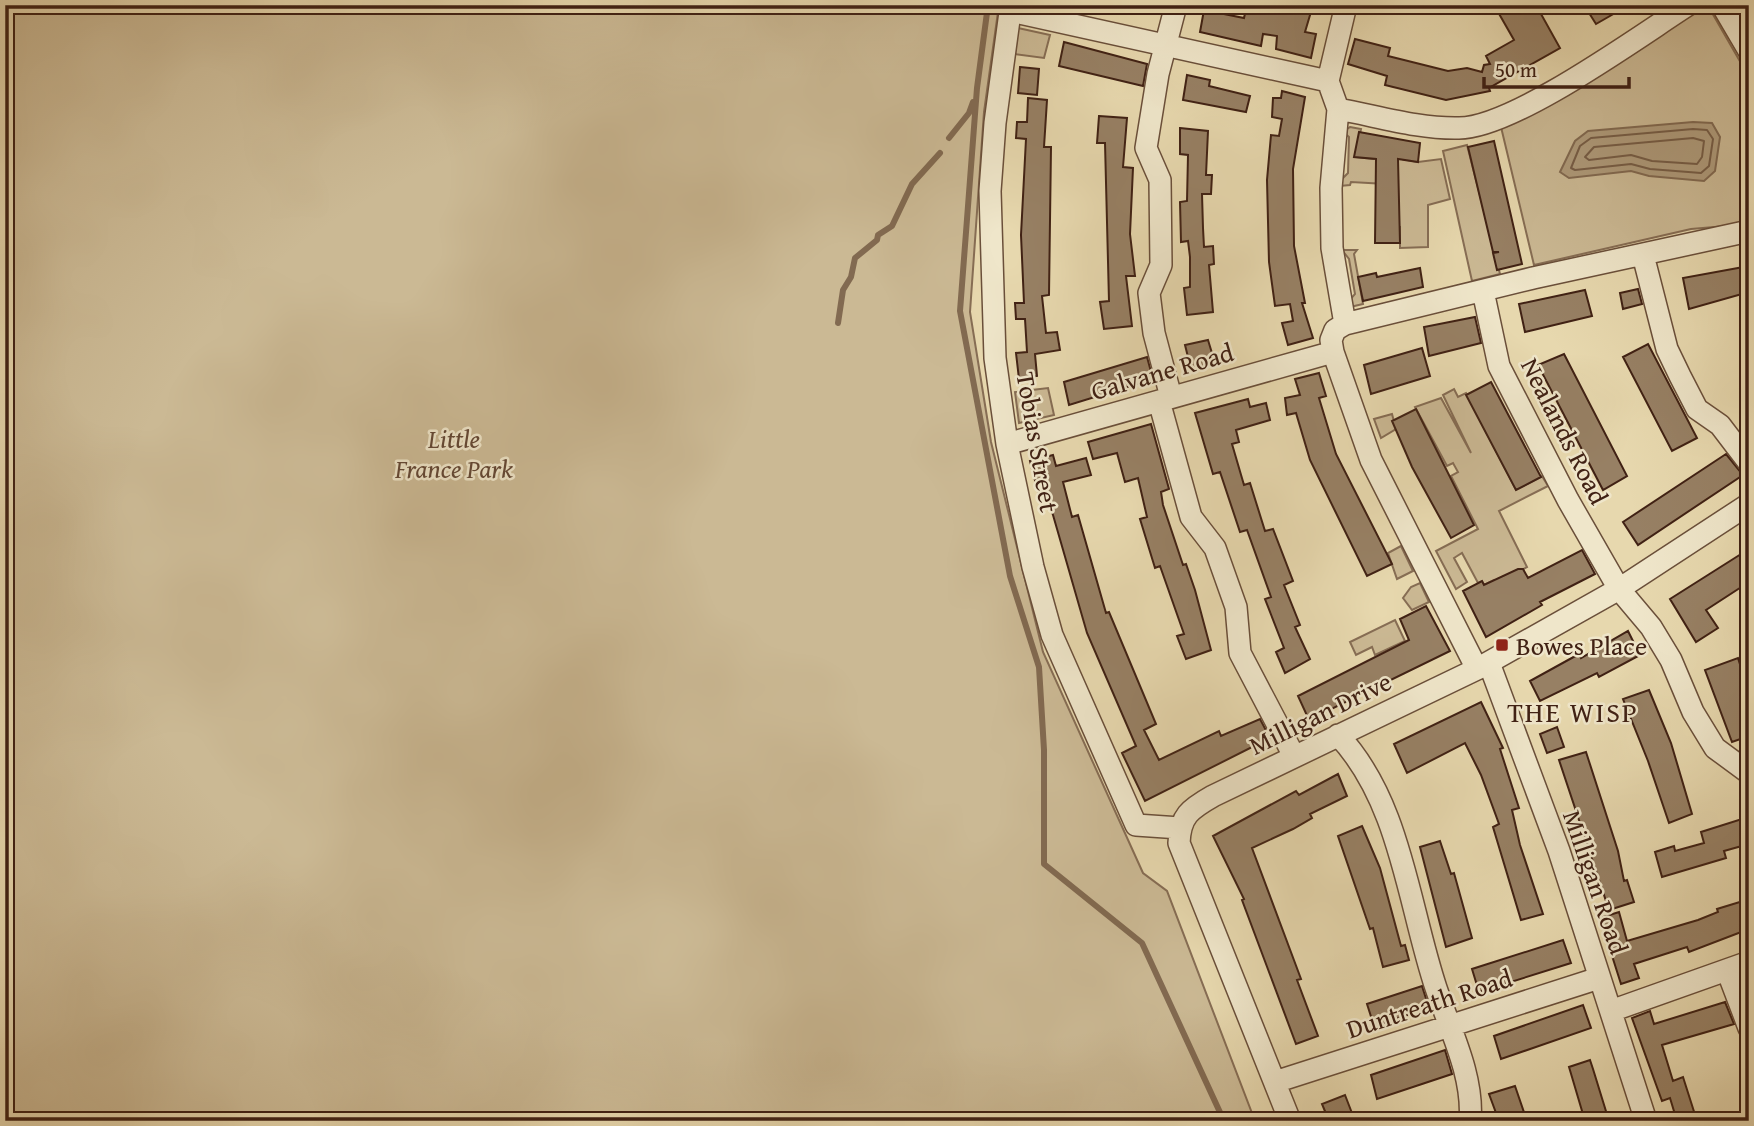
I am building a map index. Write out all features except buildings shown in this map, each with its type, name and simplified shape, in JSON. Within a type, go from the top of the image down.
[{"type":"street","points":[[1176,5],[1158,74],[1146,148],[1160,180],[1161,265],[1150,293],[1154,333],[1165,399],[1191,517],[1215,548],[1237,607],[1240,653],[1294,756]]},
{"type":"street","points":[[1345,324],[1332,248],[1331,188],[1338,109],[1328,81],[1346,5]]},
{"type":"street","points":[[1338,109],[1439,127],[1476,126],[1512,113],[1555,89],[1688,5]]},
{"type":"street","points":[[1728,7],[1749,51]]},
{"type":"street","points":[[1011,8],[1328,81]]},
{"type":"street","name":"Tobias Street","points":[[1011,8],[990,191],[995,358],[1006,444],[1033,568],[1052,635],[1136,825],[1180,828]]},
{"type":"street","points":[[1483,666],[1371,460],[1334,352],[1331,340],[1335,330],[1345,324],[1483,291],[1749,231]]},
{"type":"street","points":[[1643,255],[1667,349],[1680,376],[1697,409],[1720,425],[1749,463]]},
{"type":"street","name":"Nealands Road","points":[[1483,291],[1499,366],[1568,500],[1619,589],[1651,627],[1671,660],[1693,712],[1715,748],[1749,773]]},
{"type":"street","name":"Galvane Road","points":[[1006,444],[1334,352]]},
{"type":"street","name":"Milligan Drive","points":[[1180,828],[1182,818],[1190,809],[1483,666],[1619,589],[1747,511]]},
{"type":"street","name":"Milligan Road","points":[[1483,666],[1559,851],[1646,1121]]},
{"type":"street","points":[[1338,735],[1353,751],[1390,824],[1435,986],[1472,1098],[1470,1121]]},
{"type":"street","points":[[1180,828],[1179,843],[1183,855],[1287,1113]]},
{"type":"street","points":[[1611,1011],[1749,962]]},
{"type":"street","points":[[1727,970],[1749,1028]]},
{"type":"street","name":"Duntreath Road","points":[[1276,1082],[1599,978]]},
{"type":"green space","name":"Little France Park","points":[[5,5],[999,5],[984,112],[970,312],[991,442],[1043,652],[1143,873],[1167,891],[1255,1121],[5,1121]]},
{"type":"green space","points":[[1711,11],[1749,77],[1749,217],[1738,225],[1691,229],[1534,265],[1501,127],[1688,15]]},
{"type":"green space","points":[[1018,28],[1050,35],[1044,58],[1015,54]]},
{"type":"green space","points":[[1350,127],[1361,129],[1355,157],[1373,159],[1374,154],[1418,162],[1441,159],[1450,199],[1428,205],[1428,247],[1400,248],[1400,227],[1397,227],[1386,184],[1351,182],[1350,185],[1340,186],[1340,181],[1348,173],[1349,137],[1343,132]]},
{"type":"green space","points":[[1467,145],[1500,274],[1472,281],[1443,151]]},
{"type":"green space","points":[[1342,250],[1357,250],[1354,254],[1363,304],[1350,307],[1348,302],[1355,294],[1349,259]]},
{"type":"green space","points":[[1048,388],[1054,415],[1019,423],[1015,392]]},
{"type":"green space","points":[[1454,389],[1458,397],[1466,393],[1516,490],[1542,476],[1548,486],[1499,511],[1527,567],[1497,584],[1494,580],[1484,585],[1482,581],[1478,583],[1462,553],[1454,558],[1467,582],[1456,589],[1436,551],[1478,529],[1451,476],[1458,472],[1453,463],[1447,466],[1415,407],[1441,398],[1471,453],[1443,395]]},
{"type":"green space","points":[[1392,414],[1396,429],[1381,438],[1374,419]]},
{"type":"green space","points":[[1401,546],[1413,571],[1397,579],[1388,553]]},
{"type":"green space","points":[[1420,583],[1429,602],[1412,610],[1403,598],[1411,587]]},
{"type":"green space","points":[[1395,620],[1405,641],[1375,655],[1372,647],[1356,655],[1350,642]]},
{"type":"water","points":[[1693,122],[1712,123],[1720,137],[1715,171],[1704,181],[1649,176],[1631,171],[1569,178],[1560,172],[1575,141],[1588,131]]},
{"type":"waterway","points":[[988,5],[977,88],[960,311],[1010,576],[1039,667],[1044,750],[1044,864],[1142,943],[1224,1121]]},
{"type":"waterway","points":[[949,138],[969,113],[973,102]]},
{"type":"waterway","points":[[838,323],[843,290],[851,277],[855,258],[877,240],[878,235],[892,226],[912,184],[940,153]]},
{"type":"place","name":"Bowes Place","points":[[1502,645]]},
{"type":"district","name":"THE WISP","points":[[1573,711]]}]
